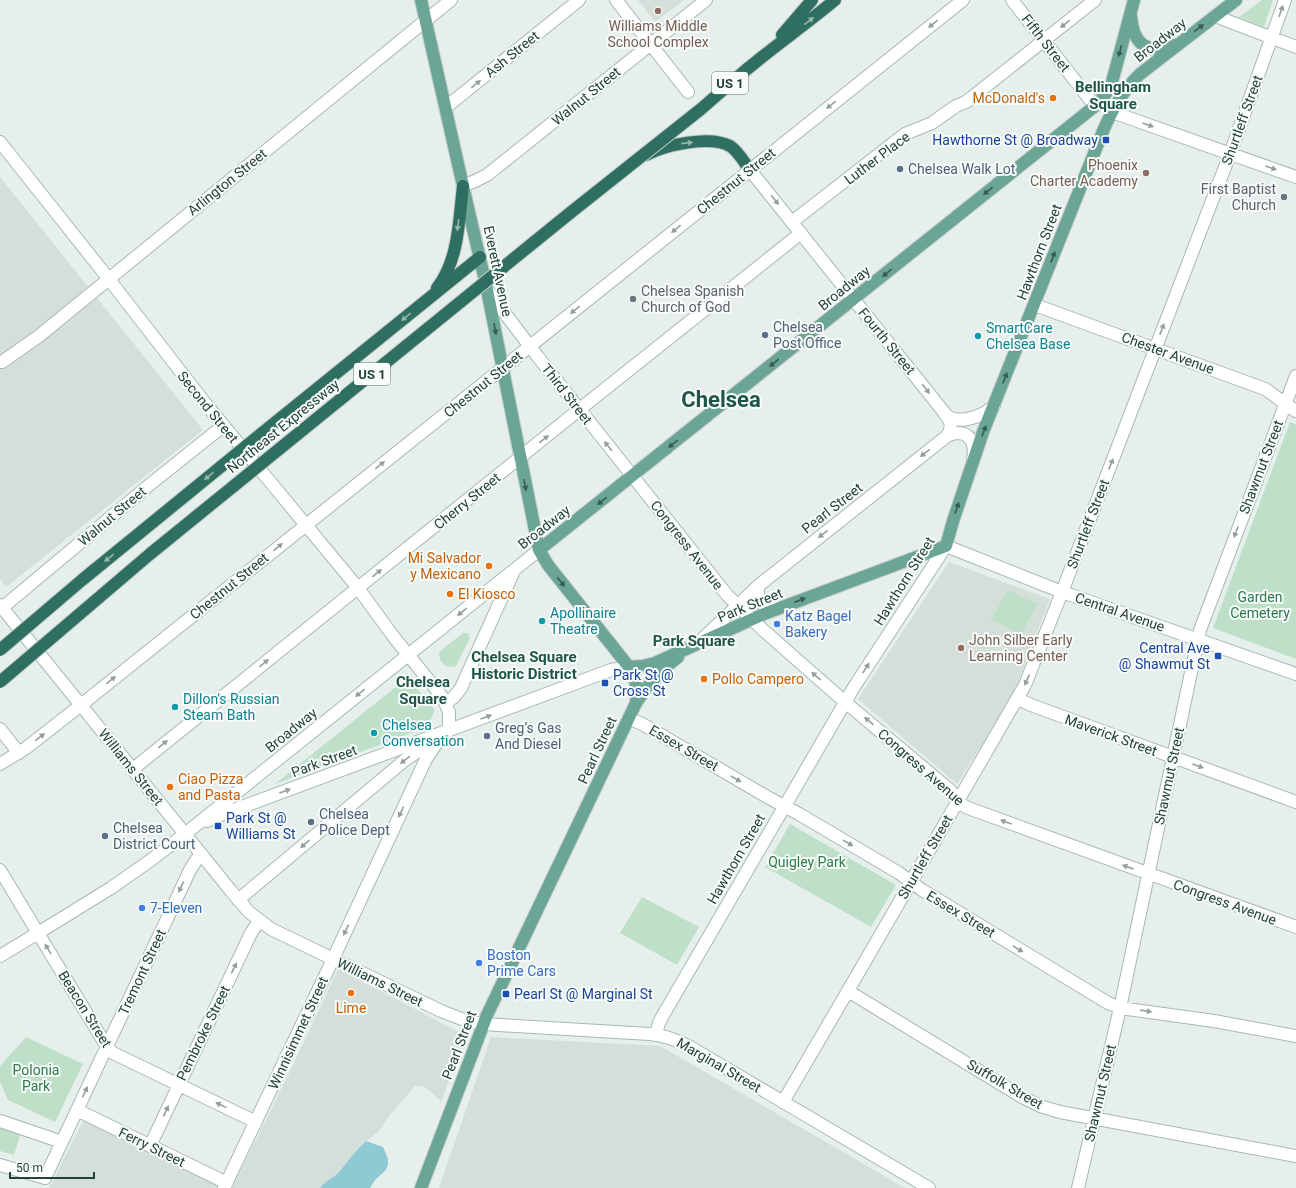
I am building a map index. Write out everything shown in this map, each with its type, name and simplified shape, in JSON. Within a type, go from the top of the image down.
[{"type":"highway","name":"Northeast Expressway","points":[[0,682],[162,544],[718,95],[776,41],[812,0]]},
{"type":"highway","name":"Northeast Expressway","points":[[0,682],[86,608],[227,491],[716,96],[760,57],[835,0]]},
{"type":"highway","points":[[626,168],[641,158],[660,149],[680,144],[712,142],[722,143],[731,147],[750,170]]},
{"type":"highway","points":[[420,306],[440,285],[449,267],[455,246],[462,186]]},
{"type":"highway","points":[[0,650],[82,580],[480,257]]},
{"type":"main road","name":"Everett Avenue","points":[[421,0],[462,186],[488,291],[539,550]]},
{"type":"main road","name":"Broadway","points":[[1112,112],[1124,92],[1134,80],[1236,0]]},
{"type":"main road","name":"Broadway","points":[[539,550],[1095,106],[1105,95],[1112,82],[1133,6]]},
{"type":"main road","points":[[1133,6],[1134,33],[1140,43],[1144,46],[1160,49],[1184,40]]},
{"type":"main road","name":"Hawthorn Street","points":[[946,546],[973,461],[994,406],[1100,137],[1112,112]]},
{"type":"main road","name":"Park Street","points":[[629,667],[643,666],[655,662],[777,609],[946,546]]},
{"type":"main road","points":[[539,550],[548,565],[629,667],[636,683],[636,703]]},
{"type":"main road","name":"Pearl Street","points":[[421,1188],[483,1024],[636,703],[645,688],[660,672],[676,658],[696,644]]},
{"type":"street","name":"Arlington Street","points":[[1,362],[39,336],[108,278],[451,0]]},
{"type":"street","name":"Ash Street","points":[[445,108],[579,0]]},
{"type":"street","points":[[616,0],[688,92]]},
{"type":"street","name":"Walnut Street","points":[[462,186],[475,182],[486,175],[706,0]]},
{"type":"street","name":"Chestnut Street","points":[[0,764],[19,752],[81,705],[963,0]]},
{"type":"street","name":"Fifth Street","points":[[1012,0],[1095,106]]},
{"type":"street","points":[[1044,40],[1095,0]]},
{"type":"street","name":"Shurtleff Street","points":[[782,1102],[1018,699],[1029,677],[1154,348],[1230,154],[1285,0]]},
{"type":"street","points":[[1215,16],[1296,46]]},
{"type":"street","name":"Luther Place","points":[[792,222],[905,134],[932,123],[956,106],[966,102],[1044,40]]},
{"type":"street","points":[[1112,112],[1296,177]]},
{"type":"street","name":"Second Street","points":[[0,142],[223,426],[358,588],[393,636],[446,702],[450,712],[449,730]]},
{"type":"street","name":"Fourth Street","points":[[750,170],[945,414]]},
{"type":"street","name":"Cherry Street","points":[[133,769],[801,233]]},
{"type":"street","name":"Third Street","points":[[488,291],[633,476]]},
{"type":"street","name":"Chester Avenue","points":[[1035,305],[1265,389],[1296,411]]},
{"type":"street","name":"Shawmut Street","points":[[1078,1188],[1120,1008],[1202,622],[1296,376]]},
{"type":"street","points":[[945,414],[953,419],[967,418],[984,413],[994,406]]},
{"type":"street","points":[[945,414],[951,424],[947,436]]},
{"type":"street","name":"Walnut Street","points":[[1,606],[223,426]]},
{"type":"street","points":[[947,436],[958,433],[966,434],[970,437],[973,445],[973,461]]},
{"type":"street","name":"Pearl Street","points":[[696,644],[758,586],[947,436]]},
{"type":"street","name":"Congress Avenue","points":[[633,476],[727,595],[751,620],[950,790],[958,801],[968,808],[1296,928]]},
{"type":"street","name":"Central Avenue","points":[[946,546],[1062,592],[1296,674]]},
{"type":"street","name":"Hawthorn Street","points":[[656,1034],[659,1022],[846,702],[946,546]]},
{"type":"street","name":"Broadway","points":[[0,956],[111,888],[151,860],[539,550]]},
{"type":"street","points":[[446,702],[454,697],[461,688],[514,570]]},
{"type":"street","points":[[758,586],[758,596],[762,604],[777,609]]},
{"type":"street","name":"Williams Street","points":[[1,606],[238,900],[259,921],[277,932],[441,1011],[467,1021],[483,1024]]},
{"type":"street","name":"Park Street","points":[[185,834],[213,818],[266,798],[611,670],[629,667]]},
{"type":"street","name":"Maverick Street","points":[[1018,699],[1296,802]]},
{"type":"street","name":"Essex Street","points":[[629,718],[644,725],[768,798],[785,806],[892,870],[1108,1004],[1120,1008],[1214,1020],[1296,1036]]},
{"type":"street","points":[[0,729],[19,752]]},
{"type":"street","points":[[238,900],[405,760],[449,730]]},
{"type":"street","name":"Winnisimmet Street","points":[[226,1185],[426,760],[436,744],[449,730]]},
{"type":"street","points":[[253,780],[250,788],[256,797],[266,798]]},
{"type":"street","name":"Tremont Street","points":[[0,1165],[45,1178],[190,870],[197,859],[202,855]]},
{"type":"street","name":"Beacon Street","points":[[0,870],[107,1047],[113,1053],[256,1122]]},
{"type":"street","name":"Pembroke Street","points":[[150,1146],[251,933],[259,921]]},
{"type":"street","name":"Suffolk Street","points":[[848,991],[1031,1102],[1049,1109],[1296,1156]]},
{"type":"street","name":"Marginal Street","points":[[483,1024],[656,1034],[673,1039],[690,1047],[929,1188]]},
{"type":"street","name":"Ferry Street","points":[[77,1110],[226,1185]]},
{"type":"street","points":[[0,1121],[62,1142]]},
{"type":"shaded area","name":"Williams Middle School Complex","points":[[638,0],[684,0],[655,22]]},
{"type":"shaded area","points":[[0,177],[203,430],[6,587],[0,579]]},
{"type":"shaded area","name":"John Silber Early Learning Center","points":[[949,562],[1050,599],[1012,698],[957,784],[858,699]]},
{"type":"shaded area","points":[[338,969],[465,1035],[441,1103],[440,1100],[426,1088],[415,1086],[389,1116],[379,1131],[361,1145],[339,1171],[320,1188],[232,1188],[292,1067]]},
{"type":"shaded area","points":[[491,1037],[660,1046],[905,1188],[439,1188]]},
{"type":"shaded area","points":[[84,1119],[227,1188],[49,1188]]},
{"type":"green space","points":[[1262,0],[1273,0],[1264,27],[1239,17]]},
{"type":"green space","name":"Garden Cemetery","points":[[1290,422],[1296,424],[1296,659],[1213,628]]},
{"type":"green space","points":[[1008,590],[1037,604],[1021,635],[991,619]]},
{"type":"green space","points":[[463,633],[468,633],[470,638],[456,666],[446,666],[440,659],[439,652]]},
{"type":"green space","points":[[408,677],[435,710],[427,727],[275,784]]},
{"type":"green space","name":"Quigley Park","points":[[790,824],[896,885],[871,927],[765,867]]},
{"type":"green space","points":[[642,897],[699,927],[677,965],[620,933]]},
{"type":"green space","name":"Polonia Park","points":[[26,1037],[83,1064],[55,1122],[8,1100],[0,1082],[0,1066]]},
{"type":"green space","points":[[0,1125],[21,1132],[14,1155],[0,1151]]},
{"type":"water","points":[[366,1141],[383,1147],[388,1159],[386,1170],[375,1180],[370,1188],[320,1188],[324,1183],[339,1172]]},
{"type":"place","name":"Williams Middle School Complex","points":[[658,11]]},
{"type":"place","name":"McDonald's","points":[[1053,98]]},
{"type":"place","name":"Hawthorne St @ Broadway","points":[[1106,140]]},
{"type":"place","name":"Chelsea Walk Lot","points":[[900,169]]},
{"type":"place","name":"Phoenix Charter Academy","points":[[1146,173]]},
{"type":"place","name":"First Baptist Church","points":[[1284,197]]},
{"type":"place","name":"Chelsea Spanish Church of God","points":[[633,299]]},
{"type":"place","name":"Chelsea Post Office","points":[[765,335]]},
{"type":"place","name":"SmartCare Chelsea Base","points":[[978,336]]},
{"type":"place","name":"Mi Salvador y Mexicano","points":[[489,566]]},
{"type":"place","name":"El Kiosco","points":[[450,594]]},
{"type":"place","name":"Apollinaire Theatre","points":[[542,621]]},
{"type":"place","name":"Katz Bagel Bakery","points":[[777,624]]},
{"type":"place","name":"John Silber Early Learning Center","points":[[961,648]]},
{"type":"place","name":"Central Ave @ Shawmut St","points":[[1218,656]]},
{"type":"place","name":"Pollo Campero","points":[[704,679]]},
{"type":"place","name":"Park St @ Cross St","points":[[605,683]]},
{"type":"place","name":"Dillon's Russian Steam Bath","points":[[175,707]]},
{"type":"place","name":"Chelsea Conversation","points":[[374,733]]},
{"type":"place","name":"Greg’s Gas And Diesel","points":[[487,736]]},
{"type":"place","name":"Ciao Pizza and Pasta","points":[[170,787]]},
{"type":"place","name":"Chelsea Police Dept","points":[[311,822]]},
{"type":"place","name":"Park St @ Williams St","points":[[218,826]]},
{"type":"place","name":"Chelsea District Court","points":[[105,836]]},
{"type":"place","name":"7-Eleven","points":[[142,908]]},
{"type":"place","name":"Boston Prime Cars","points":[[479,963]]},
{"type":"place","name":"Lime","points":[[351,993]]},
{"type":"place","name":"Pearl St @ Marginal St","points":[[506,994]]},
{"type":"district","name":"Bellingham Square","points":[[1113,96]]},
{"type":"district","name":"Chelsea","points":[[721,399]]},
{"type":"district","name":"Park Square","points":[[694,641]]},
{"type":"district","name":"Chelsea Square Historic District","points":[[524,666]]},
{"type":"district","name":"Chelsea Square","points":[[423,690]]}]
